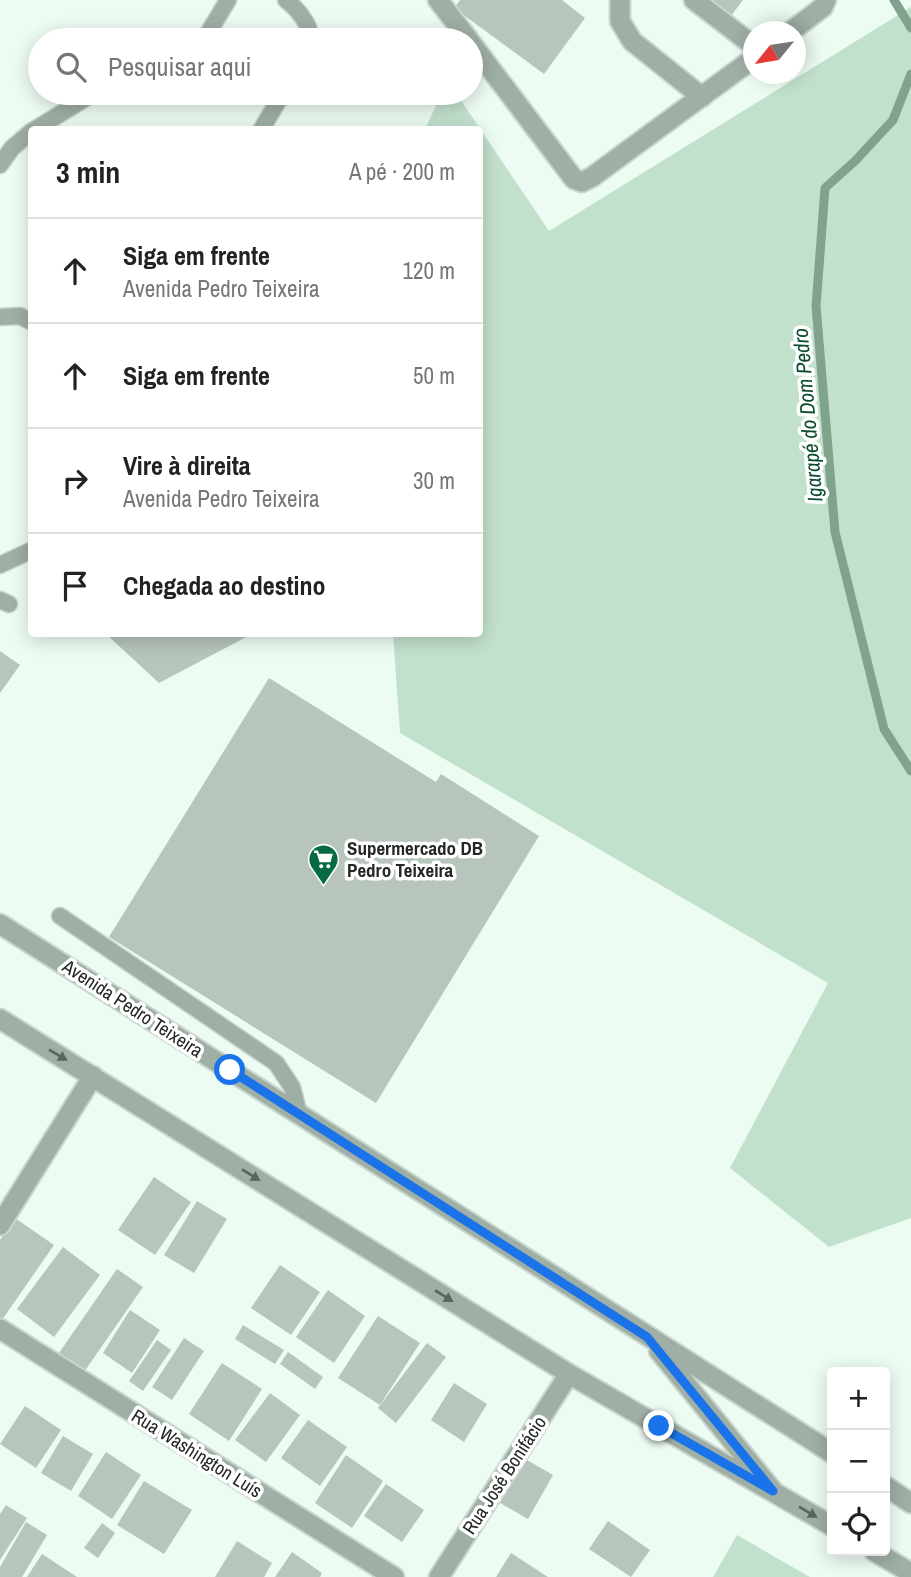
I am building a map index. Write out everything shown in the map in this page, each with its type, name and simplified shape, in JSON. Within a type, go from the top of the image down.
[{"type":"street","points":[[438,0],[459,28]]},
{"type":"street","points":[[620,0],[620,21],[632,41],[702,97]]},
{"type":"street","points":[[694,0],[743,38]]},
{"type":"street","points":[[805,21],[823,7],[825,0]]},
{"type":"street","points":[[483,59],[573,179],[582,182],[743,66]]},
{"type":"street","name":"Avenida Pedro Teixeira","points":[[0,924],[827,1450]]},
{"type":"street","points":[[0,1019],[569,1374],[827,1523]]},
{"type":"street","points":[[0,1225],[93,1076]]},
{"type":"street","name":"Rua Washington Luís","points":[[0,1329],[394,1577]]},
{"type":"street","points":[[647,1337],[773,1491]]},
{"type":"street","name":"Rua José Bonifácio","points":[[439,1577],[569,1374]]},
{"type":"street","points":[[890,1489],[911,1503]]},
{"type":"street","points":[[882,1556],[911,1573]]},
{"type":"lane","points":[[211,28],[228,0]]},
{"type":"lane","points":[[286,0],[297,8],[308,28]]},
{"type":"lane","points":[[40,126],[74,105]]},
{"type":"lane","points":[[263,126],[276,105]]},
{"type":"lane","points":[[0,165],[12,148],[28,134]]},
{"type":"lane","points":[[0,317],[20,316],[28,320]]},
{"type":"lane","points":[[0,565],[28,552]]},
{"type":"lane","points":[[60,916],[276,1063],[292,1087],[299,1114]]},
{"type":"green space","points":[[911,7],[911,1218],[829,1247],[730,1168],[828,983],[400,733],[393,637],[483,637],[483,133],[549,231],[787,84],[806,84],[806,72]]},
{"type":"green space","points":[[436,105],[464,105],[478,126],[426,126]]},
{"type":"green space","points":[[737,1535],[810,1577],[713,1577]]},
{"type":"building","points":[[460,0],[562,0],[585,18],[544,74],[454,8]]},
{"type":"building","points":[[709,0],[743,0],[731,16]]},
{"type":"building","points":[[109,637],[246,637],[159,683]]},
{"type":"building","points":[[0,651],[20,665],[0,693]]},
{"type":"building","name":"Supermercado DB Pedro Teixeira","points":[[269,678],[436,782],[441,774],[539,836],[376,1103],[109,937]]},
{"type":"building","points":[[154,1177],[191,1202],[155,1255],[118,1230]]},
{"type":"building","points":[[197,1201],[227,1219],[194,1273],[164,1255]]},
{"type":"building","points":[[15,1218],[54,1245],[2,1320],[0,1240]]},
{"type":"building","points":[[63,1247],[100,1275],[54,1337],[17,1309]]},
{"type":"building","points":[[280,1265],[320,1292],[291,1335],[251,1308]]},
{"type":"building","points":[[117,1269],[143,1287],[84,1372],[59,1353]]},
{"type":"building","points":[[328,1290],[365,1316],[334,1363],[296,1337]]},
{"type":"building","points":[[130,1310],[160,1330],[132,1373],[103,1353]]},
{"type":"building","points":[[378,1316],[420,1343],[380,1405],[338,1378]]},
{"type":"building","points":[[243,1325],[284,1350],[275,1364],[235,1339]]},
{"type":"building","points":[[184,1338],[204,1351],[172,1400],[152,1387]]},
{"type":"building","points":[[157,1340],[171,1350],[143,1391],[129,1381]]},
{"type":"building","points":[[427,1343],[446,1357],[396,1423],[378,1408]]},
{"type":"building","points":[[288,1352],[323,1377],[315,1389],[280,1364]]},
{"type":"building","points":[[222,1363],[262,1389],[229,1441],[189,1414]]},
{"type":"building","points":[[454,1383],[487,1404],[464,1442],[431,1420]]},
{"type":"building","points":[[270,1393],[300,1415],[266,1462],[235,1440]]},
{"type":"building","points":[[25,1406],[61,1430],[36,1468],[0,1444]]},
{"type":"building","points":[[308,1420],[347,1447],[320,1486],[281,1458]]},
{"type":"building","points":[[63,1436],[93,1454],[71,1491],[41,1473]]},
{"type":"building","points":[[106,1452],[141,1475],[112,1519],[78,1496]]},
{"type":"building","points":[[346,1455],[383,1481],[352,1528],[315,1503]]},
{"type":"building","points":[[520,1456],[553,1475],[528,1519],[495,1500]]},
{"type":"building","points":[[144,1481],[192,1510],[164,1554],[117,1525]]},
{"type":"building","points":[[386,1484],[424,1510],[402,1542],[364,1516]]},
{"type":"building","points":[[6,1505],[27,1518],[0,1560],[0,1514]]},
{"type":"building","points":[[608,1521],[650,1550],[631,1577],[589,1549]]},
{"type":"building","points":[[26,1522],[47,1535],[22,1577],[0,1577],[0,1567]]},
{"type":"building","points":[[102,1523],[115,1533],[98,1558],[84,1548]]},
{"type":"building","points":[[237,1541],[272,1563],[264,1577],[215,1577]]},
{"type":"building","points":[[292,1552],[322,1573],[320,1577],[275,1577]]},
{"type":"building","points":[[511,1553],[548,1577],[496,1577]]},
{"type":"building","points":[[42,1554],[77,1577],[27,1577]]},
{"type":"waterway","name":"Igarapé do Dom Pedro","points":[[894,0],[911,28]]},
{"type":"waterway","name":"Igarapé do Dom Pedro","points":[[911,74],[893,120],[855,161],[825,188],[816,306],[835,532],[884,729],[911,771]]},
{"type":"place","name":"Supermercado DB Pedro Teixeira","points":[[324,886]]},
{"type":"route","points":[[230,1070],[647,1337],[773,1491],[659,1426]]}]
